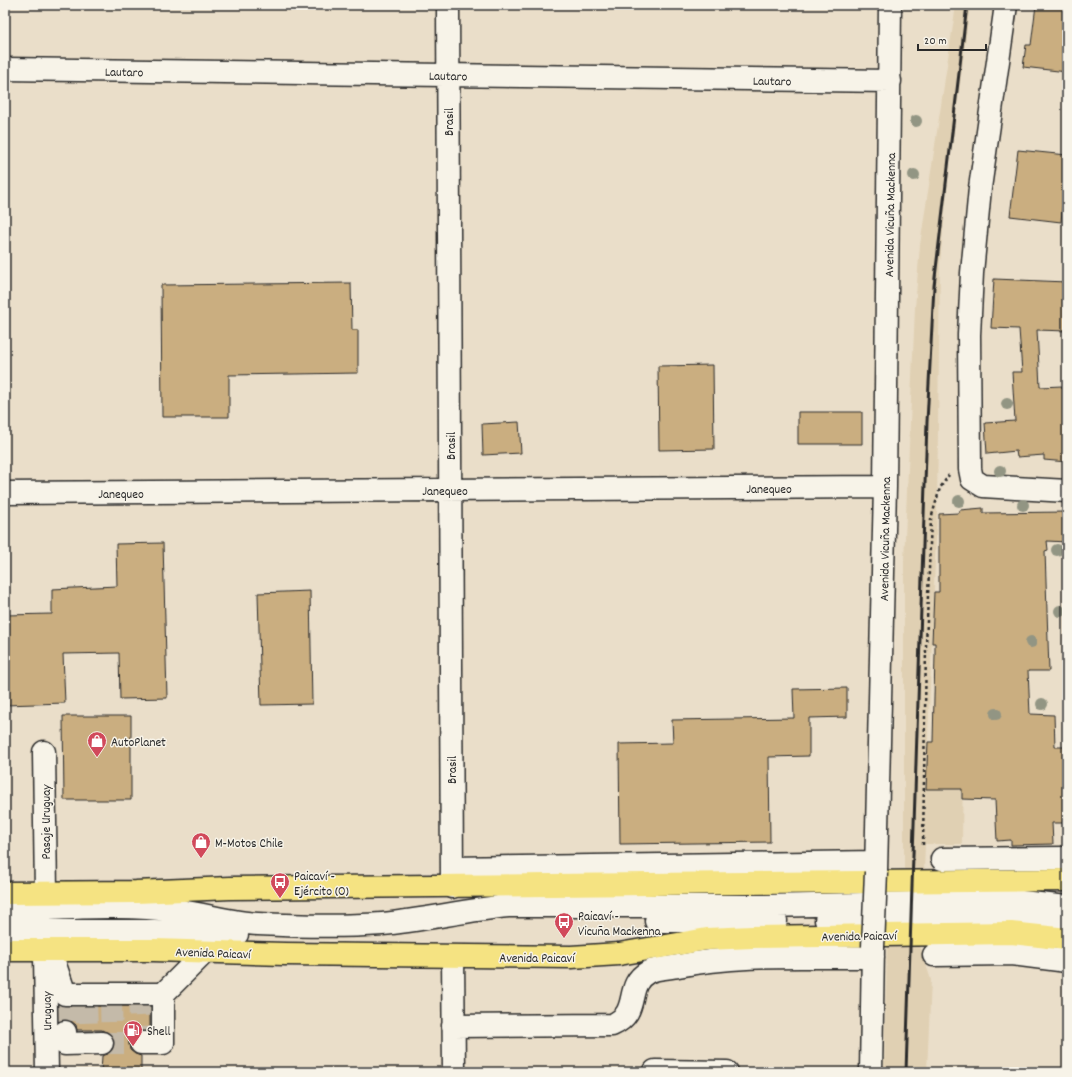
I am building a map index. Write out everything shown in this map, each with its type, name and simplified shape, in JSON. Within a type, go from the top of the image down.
[{"type":"main road","points":[[5,893],[136,892],[452,877],[1067,880]]},
{"type":"main road","name":"Avenida Paicaví","points":[[5,950],[154,950],[453,957],[597,956],[642,951],[707,939],[752,937],[1005,933],[1031,934],[1067,939]]},
{"type":"street","name":"Brasil","points":[[448,5],[452,877]]},
{"type":"street","name":"Avenida Vicuña Mackenna","points":[[871,1072],[885,487],[890,5]]},
{"type":"street","points":[[1006,5],[980,188],[972,273],[969,335],[969,466],[972,479],[983,486],[1067,491]]},
{"type":"street","name":"Lautaro","points":[[5,69],[890,81]]},
{"type":"street","name":"Janequeo","points":[[5,493],[885,487]]},
{"type":"street","name":"Pasaje Uruguay","points":[[44,752],[46,892]]},
{"type":"street","points":[[942,859],[1067,858]]},
{"type":"street","points":[[452,877],[876,867]]},
{"type":"street","points":[[5,911],[107,908],[153,909],[178,911],[227,921],[257,924],[338,925],[402,922],[466,910],[508,906],[752,906],[1012,901],[1067,907]]},
{"type":"street","points":[[5,931],[154,930],[285,935],[380,935],[415,933],[502,920],[733,922],[1033,917],[1067,921]]},
{"type":"street","points":[[48,950],[76,997],[111,997],[163,994],[205,952]]},
{"type":"street","name":"Uruguay","points":[[47,1072],[48,950]]},
{"type":"street","name":"Avenida Paicaví","points":[[453,1026],[612,1025],[626,1016],[630,1009],[636,984],[647,973],[654,970],[730,959],[873,952]]},
{"type":"street","points":[[934,955],[1011,954],[1067,961]]},
{"type":"street","points":[[453,957],[454,1072]]},
{"type":"street","points":[[141,1043],[163,1043],[163,994]]},
{"type":"street","points":[[65,1032],[65,1044],[92,1039]]},
{"type":"street","points":[[655,1071],[727,1072]]},
{"type":"path","points":[[923,846],[926,646],[931,519],[940,488],[947,476],[954,471],[969,466]]},
{"type":"shaded area","points":[[956,5],[970,5],[949,169],[940,263],[937,511],[927,763],[963,763],[962,844],[925,844],[924,871],[904,872],[904,561],[915,308],[920,245]]},
{"type":"shaded area","points":[[887,946],[920,946],[931,980],[927,1072],[884,1072]]},
{"type":"building","points":[[1036,5],[1067,5],[1067,72],[1023,67],[1026,45],[1031,45]]},
{"type":"building","points":[[1018,150],[1067,155],[1061,222],[1010,216]]},
{"type":"building","points":[[994,279],[1067,282],[1067,331],[1037,330],[1040,387],[1062,386],[1062,388],[1067,388],[1067,462],[1044,460],[1044,455],[1017,457],[1016,451],[987,454],[985,423],[1015,421],[1012,372],[1022,372],[1019,329],[991,328]]},
{"type":"building","points":[[351,283],[352,330],[358,330],[358,373],[229,375],[229,417],[162,417],[161,285]]},
{"type":"building","points":[[713,365],[714,449],[659,450],[658,366]]},
{"type":"building","points":[[798,412],[862,412],[862,444],[798,444]]},
{"type":"building","points":[[519,422],[521,453],[483,455],[482,424]]},
{"type":"building","points":[[983,508],[983,513],[1067,512],[1067,542],[1047,541],[1048,550],[1045,551],[1049,671],[1028,671],[1030,714],[1054,715],[1055,747],[1067,747],[1067,823],[1052,823],[1053,844],[1011,845],[1011,840],[997,841],[995,800],[962,799],[962,789],[926,789],[928,742],[933,742],[935,643],[932,643],[934,592],[939,592],[939,514],[959,513],[960,510]]},
{"type":"building","points":[[163,543],[167,698],[120,699],[119,653],[63,654],[65,703],[5,705],[5,615],[52,614],[52,589],[117,586],[116,544]]},
{"type":"building","points":[[310,591],[312,704],[261,705],[258,593]]},
{"type":"building","points":[[847,688],[847,717],[809,718],[809,756],[769,757],[770,842],[620,844],[619,744],[673,743],[672,720],[794,718],[793,689]]},
{"type":"building","name":"AutoPlanet","points":[[63,716],[131,716],[131,800],[64,800]]},
{"type":"building","points":[[60,1005],[150,1006],[150,1029],[141,1029],[134,1032],[130,1037],[129,1043],[130,1050],[141,1056],[141,1072],[101,1072],[102,1056],[108,1054],[113,1049],[114,1042],[112,1036],[102,1030],[77,1030],[76,1025],[71,1021],[60,1021]]},
{"type":"tunnel","points":[[102,1043],[141,1043],[139,994]]},
{"type":"tunnel","points":[[65,999],[65,1032]]},
{"type":"tunnel","points":[[111,1000],[112,1043]]},
{"type":"tunnel","points":[[86,1001],[87,1031]]},
{"type":"railway","points":[[906,1072],[927,422],[934,286],[967,5]]},
{"type":"place","name":"AutoPlanet","points":[[97,758]]},
{"type":"place","name":"M-Motos Chile","points":[[201,859]]},
{"type":"place","name":"Paicaví - Ejército (O)","points":[[280,899]]},
{"type":"place","name":"Paicaví - Vicuña Mackenna","points":[[564,939]]},
{"type":"place","name":"Shell","points":[[133,1047]]}]
